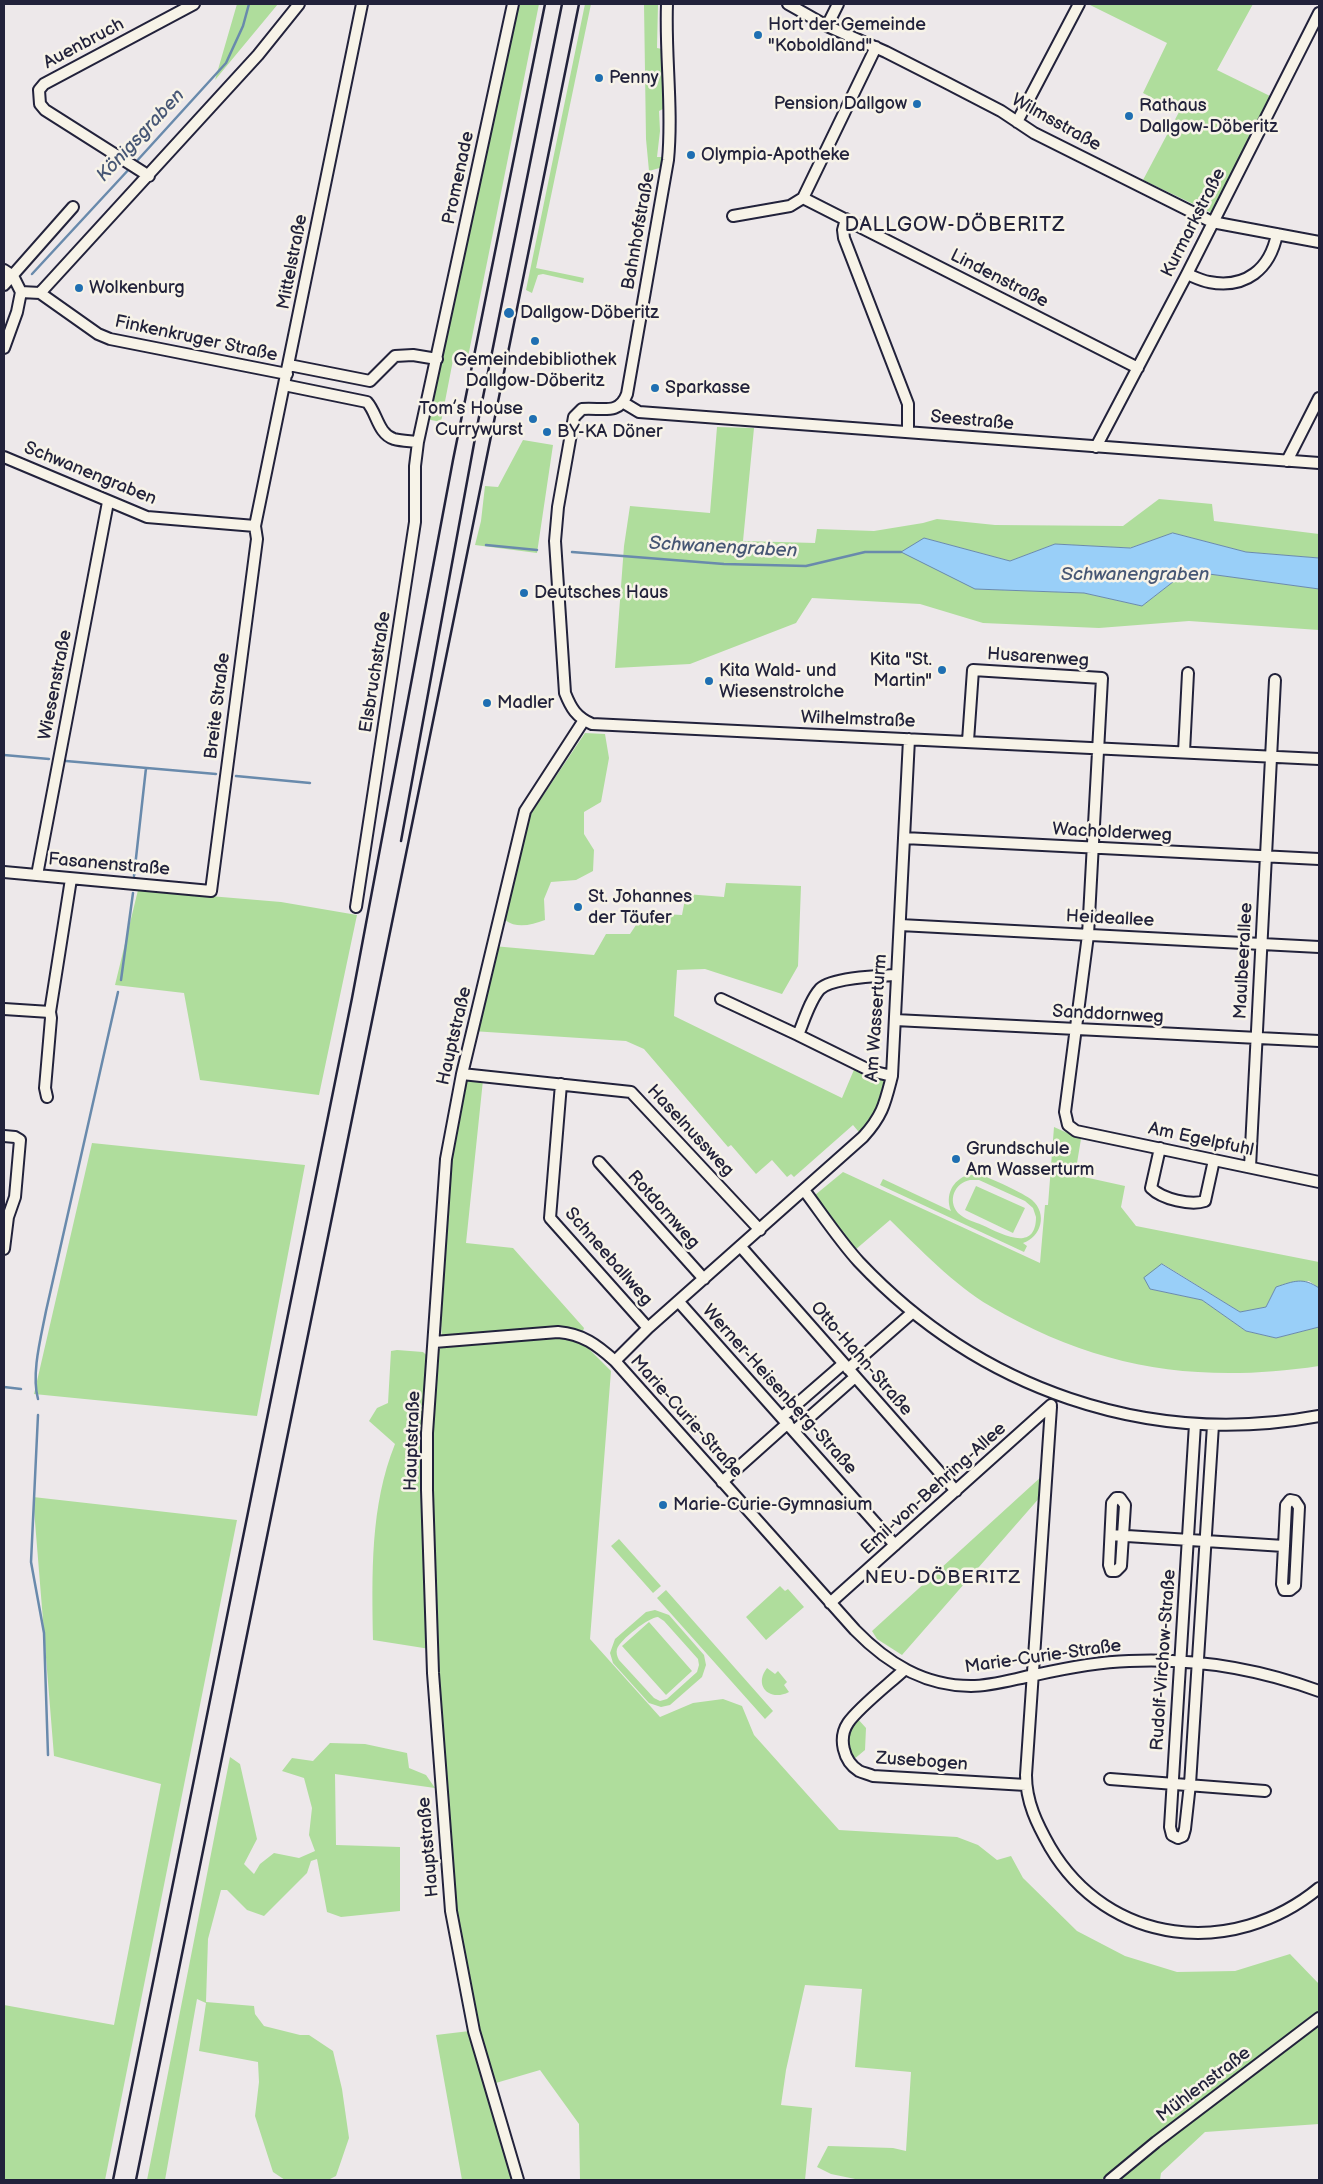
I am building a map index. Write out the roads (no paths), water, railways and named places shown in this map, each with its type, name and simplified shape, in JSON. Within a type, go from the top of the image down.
[{"type":"street","name":"Auenbruch","points":[[149,176],[45,110],[40,104],[39,90],[44,84],[194,4]]},
{"type":"street","points":[[21,292],[40,293],[149,176],[258,54],[299,4]]},
{"type":"street","name":"Mittelstraße","points":[[255,526],[362,4]]},
{"type":"street","name":"Promenade","points":[[418,442],[513,4]]},
{"type":"street","name":"Bahnhofstraße","points":[[624,403],[668,160],[671,130],[666,47],[666,4]]},
{"type":"street","name":"Wilmsstraße","points":[[788,4],[827,26],[876,47],[993,107],[1034,133],[1212,222],[1319,242]]},
{"type":"street","points":[[827,26],[838,4]]},
{"type":"street","points":[[1017,122],[1079,4]]},
{"type":"street","name":"Kurmarkstraße","points":[[1096,447],[1187,274],[1319,13]]},
{"type":"street","points":[[733,216],[790,206],[803,198],[876,47]]},
{"type":"street","name":"Lindenstraße","points":[[803,198],[1138,368]]},
{"type":"street","points":[[4,285],[8,273],[73,207]]},
{"type":"street","points":[[846,219],[843,230],[844,238],[908,404],[908,432]]},
{"type":"street","points":[[1187,274],[1209,282],[1235,283],[1247,278],[1258,272],[1269,259],[1274,249],[1277,234]]},
{"type":"street","points":[[4,348],[17,312],[21,292],[8,273]]},
{"type":"street","name":"Finkenkruger Straße","points":[[40,293],[98,334],[110,339],[288,370],[370,381],[395,356],[404,355],[437,359]]},
{"type":"street","name":"Finkenkruger Straße","points":[[284,385],[367,402],[382,429],[394,439],[418,442]]},
{"type":"street","points":[[1287,461],[1319,398]]},
{"type":"street","points":[[584,720],[571,710],[565,693],[555,541],[558,507],[574,417],[582,410],[613,409],[624,403]]},
{"type":"street","name":"Seestraße","points":[[624,403],[639,412],[1319,463]]},
{"type":"street","name":"Elsbruchstraße","points":[[356,907],[415,522],[414,466],[418,442]]},
{"type":"street","name":"Schwanengraben","points":[[4,457],[147,517],[255,526]]},
{"type":"street","name":"Wiesenstraße","points":[[37,875],[108,502]]},
{"type":"street","name":"Breite Straße","points":[[211,891],[257,539],[255,526]]},
{"type":"street","name":"Husarenweg","points":[[968,741],[973,670],[1102,678],[1098,747]]},
{"type":"street","points":[[1184,752],[1188,673]]},
{"type":"street","name":"Maulbeerallee","points":[[1250,1167],[1275,680]]},
{"type":"street","name":"Wilhelmstraße","points":[[584,720],[592,724],[1319,759]]},
{"type":"street","name":"Hauptstraße","points":[[518,2180],[474,2031],[451,1911],[440,1777],[430,1614],[427,1434],[446,1159],[462,1074],[525,811],[584,720]]},
{"type":"street","name":"Am Wasserturm","points":[[615,1361],[648,1328],[741,1248],[863,1137],[877,1121],[884,1108],[892,1076],[909,739]]},
{"type":"street","points":[[1075,1030],[1088,934],[1098,747]]},
{"type":"street","name":"Wacholderweg","points":[[904,838],[1319,859]]},
{"type":"street","name":"Fasanenstraße","points":[[4,872],[71,880],[211,891]]},
{"type":"street","points":[[47,1097],[45,1088],[50,1012],[71,880]]},
{"type":"street","name":"Heideallee","points":[[900,925],[1319,947]]},
{"type":"street","points":[[798,1035],[815,997],[819,990],[826,985],[864,978],[897,975]]},
{"type":"street","points":[[722,999],[863,1068],[892,1076]]},
{"type":"street","points":[[4,1009],[50,1012]]},
{"type":"street","name":"Sanddornweg","points":[[895,1020],[1319,1041]]},
{"type":"street","name":"Am Egelpfuhl","points":[[1075,1030],[1065,1112],[1068,1125],[1076,1131],[1319,1182]]},
{"type":"street","name":"Haselnussweg","points":[[462,1074],[626,1090],[636,1095],[760,1230]]},
{"type":"street","name":"Schneeballweg","points":[[561,1084],[550,1218],[648,1328]]},
{"type":"street","points":[[4,1136],[15,1137],[20,1140],[15,1197],[8,1217],[4,1249]]},
{"type":"street","points":[[1160,1148],[1151,1188],[1157,1195],[1196,1204],[1205,1201],[1214,1160]]},
{"type":"street","name":"Rotdornweg","points":[[599,1162],[704,1279]]},
{"type":"street","points":[[804,1190],[858,1260],[913,1312],[954,1343],[979,1358],[1055,1395],[1098,1408],[1144,1418],[1195,1424],[1277,1423],[1319,1416]]},
{"type":"street","name":"Otto-Hahn-Straße","points":[[741,1248],[956,1491]]},
{"type":"street","name":"Werner-Heisenberg-Straße","points":[[679,1302],[895,1545]]},
{"type":"street","points":[[722,1482],[913,1312]]},
{"type":"street","name":"Marie-Curie-Straße","points":[[434,1342],[558,1332],[571,1333],[595,1343],[615,1361],[830,1603],[878,1653],[904,1670],[945,1685],[972,1686],[1081,1665],[1130,1661],[1180,1662],[1261,1674],[1319,1691]]},
{"type":"street","points":[[788,1424],[849,1370]]},
{"type":"street","name":"Emil-von-Behring-Allee","points":[[830,1603],[1050,1407],[1055,1395]]},
{"type":"street","points":[[1050,1407],[1026,1785],[1035,1817],[1058,1861],[1084,1889],[1112,1909],[1149,1926],[1188,1934],[1217,1933],[1246,1928],[1274,1918],[1297,1906],[1319,1888]]},
{"type":"street","name":"Rudolf-Virchow-Straße","points":[[1195,1424],[1170,1827],[1172,1835],[1178,1838],[1183,1836],[1185,1829],[1190,1784],[1213,1425]]},
{"type":"street","points":[[1116,1498],[1120,1498],[1124,1505],[1123,1535],[1121,1566],[1116,1571],[1109,1568],[1112,1503],[1116,1498]]},
{"type":"street","points":[[1290,1500],[1295,1501],[1299,1507],[1294,1586],[1290,1590],[1284,1590],[1282,1584],[1284,1546],[1286,1505],[1290,1500]]},
{"type":"street","points":[[1111,1535],[1284,1546]]},
{"type":"street","name":"Zusebogen","points":[[904,1670],[848,1722],[842,1746],[851,1764],[858,1770],[873,1776],[1026,1785]]},
{"type":"street","points":[[1110,1779],[1265,1791]]},
{"type":"street","name":"Mühlenstraße","points":[[1110,2180],[1156,2142],[1319,2018]]},
{"type":"water","name":"Schwanengraben","points":[[1173,533],[1246,552],[1319,558],[1319,589],[1187,571],[1142,606],[1084,593],[975,589],[901,552],[924,538],[1010,561],[1055,544],[1130,548]]},
{"type":"water","points":[[1162,1264],[1240,1312],[1266,1307],[1276,1287],[1298,1281],[1308,1282],[1319,1288],[1319,1327],[1276,1338],[1246,1331],[1202,1300],[1150,1289],[1144,1278]]},
{"type":"waterway","name":"Königsgraben","points":[[135,163],[226,63],[243,26],[249,4]]},
{"type":"waterway","name":"Königsgraben","points":[[32,274],[131,167]]},
{"type":"waterway","name":"Schwanengraben","points":[[486,545],[537,550]]},
{"type":"waterway","name":"Schwanengraben","points":[[572,552],[724,564],[806,566],[865,552],[901,552]]},
{"type":"waterway","points":[[4,755],[49,759]]},
{"type":"waterway","points":[[66,761],[216,774]]},
{"type":"waterway","points":[[134,876],[146,768]]},
{"type":"waterway","points":[[236,776],[310,783]]},
{"type":"waterway","points":[[121,980],[133,893]]},
{"type":"waterway","points":[[38,1399],[36,1367],[46,1311],[118,992]]},
{"type":"waterway","points":[[4,1387],[21,1389]]},
{"type":"waterway","points":[[38,1415],[31,1562],[44,1633],[48,1755]]},
{"type":"railway","points":[[113,2180],[352,998],[453,460],[545,4]]},
{"type":"railway","points":[[401,841],[478,422],[562,4]]},
{"type":"railway","points":[[136,2180],[579,4]]},
{"type":"place","name":"Hort der Gemeinde \"Koboldland\"","points":[[758,35]]},
{"type":"place","name":"Penny","points":[[599,78]]},
{"type":"place","name":"Pension Dallgow","points":[[917,104]]},
{"type":"place","name":"Rathaus Dallgow-Döberitz","points":[[1129,116]]},
{"type":"place","name":"Olympia-Apotheke","points":[[691,155]]},
{"type":"place","name":"Wolkenburg","points":[[79,288]]},
{"type":"place","name":"Dallgow-Döberitz","points":[[509,313]]},
{"type":"place","name":"Gemeindebibliothek Dallgow-Döberitz","points":[[535,341]]},
{"type":"place","name":"Sparkasse","points":[[655,388]]},
{"type":"place","name":"Tom’s House Currywurst","points":[[533,419]]},
{"type":"place","name":"BY-KA Döner","points":[[547,432]]},
{"type":"place","name":"Deutsches Haus","points":[[524,593]]},
{"type":"place","name":"Kita \"St. Martin\"","points":[[942,670]]},
{"type":"place","name":"Kita Wald- und Wiesenstrolche","points":[[709,681]]},
{"type":"place","name":"Madler","points":[[487,703]]},
{"type":"place","name":"St. Johannes der Täufer","points":[[578,907]]},
{"type":"place","name":"Grundschule Am Wasserturm","points":[[956,1159]]},
{"type":"place","name":"Marie-Curie-Gymnasium","points":[[663,1505]]},
{"type":"district","name":"DALLGOW-DÖBERITZ","points":[[955,226]]},
{"type":"district","name":"NEU-DÖBERITZ","points":[[943,1578]]}]
